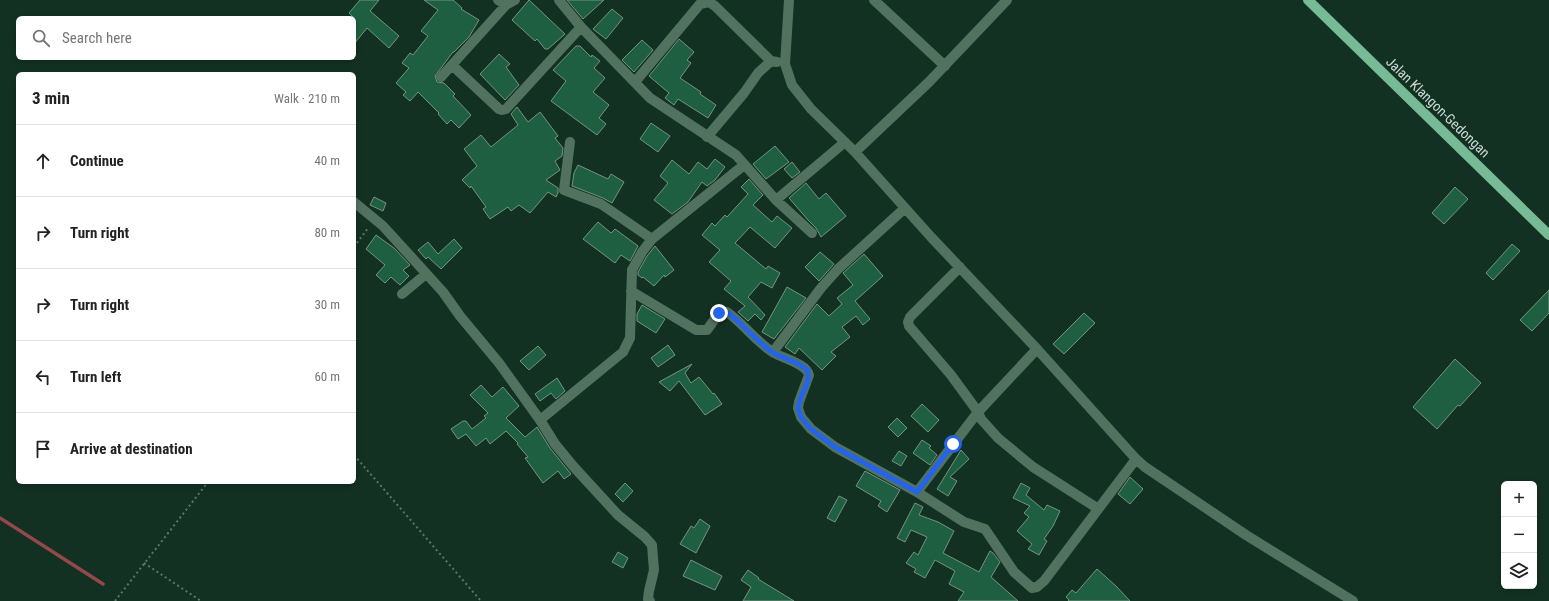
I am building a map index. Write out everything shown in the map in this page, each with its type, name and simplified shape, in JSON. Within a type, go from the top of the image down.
[{"type":"main road","name":"Jalan Klangon-Gedongan","points":[[1308,0],[1549,235]]},
{"type":"street","points":[[441,77],[502,3],[515,0]]},
{"type":"street","points":[[559,0],[581,27],[650,98],[736,155],[776,200],[812,232]]},
{"type":"street","points":[[789,0],[784,64],[792,85],[811,108],[855,152],[905,208],[1037,349],[1136,459],[1145,467],[1246,535],[1353,601]]},
{"type":"street","points":[[874,0],[945,66]]},
{"type":"street","points":[[855,152],[945,66],[1007,0]]},
{"type":"street","points":[[635,82],[700,4],[709,2],[715,6],[771,61],[784,64]]},
{"type":"street","points":[[452,65],[499,109],[506,109],[581,27]]},
{"type":"street","points":[[707,137],[744,93],[758,73],[771,61]]},
{"type":"street","points":[[570,142],[564,190],[601,204],[652,240]]},
{"type":"street","points":[[776,200],[845,142]]},
{"type":"street","points":[[540,420],[623,352],[630,338],[632,270],[642,252],[652,240],[744,165]]},
{"type":"street","points":[[356,204],[383,226],[443,292],[460,316],[499,363],[540,420],[555,444],[573,466],[618,515],[645,537],[652,545],[654,570],[649,591],[648,599],[650,601]]},
{"type":"street","points":[[773,352],[821,288],[838,268],[905,208]]},
{"type":"street","points":[[960,267],[910,317],[908,322],[909,326],[951,375],[978,412],[981,419],[1004,443],[1033,467],[1097,508]]},
{"type":"street","points":[[402,294],[426,274]]},
{"type":"street","points":[[631,291],[696,330],[707,330],[719,313],[727,312],[742,324],[754,338],[773,352],[800,365],[808,371],[808,381],[798,408],[801,417],[811,429],[835,447],[917,492],[964,522],[985,529],[1014,572],[1032,588],[1037,587],[1044,581],[1097,508],[1136,459]]},
{"type":"street","points":[[917,492],[978,412],[1037,349]]},
{"type":"path","points":[[356,245],[375,219]]},
{"type":"path","points":[[356,457],[481,601]]},
{"type":"path","points":[[115,601],[206,484]]},
{"type":"path","points":[[144,564],[201,601]]},
{"type":"building","points":[[360,0],[379,0],[370,11],[399,36],[389,48],[367,28],[356,42],[356,16],[352,16],[349,13]]},
{"type":"building","points":[[424,0],[453,0],[462,8],[461,9],[479,20],[469,37],[453,52],[435,76],[437,82],[444,83],[455,94],[453,96],[471,115],[459,128],[451,120],[447,124],[438,114],[439,113],[418,92],[410,101],[403,95],[406,92],[396,83],[409,68],[402,63],[410,53],[413,55],[428,36],[421,31],[438,10]]},
{"type":"building","points":[[529,0],[565,34],[548,49],[545,49],[537,39],[535,41],[512,20]]},
{"type":"building","points":[[567,0],[604,0],[583,19]]},
{"type":"building","points":[[612,9],[623,18],[606,39],[593,29]]},
{"type":"building","points":[[679,39],[694,52],[687,60],[691,63],[680,78],[701,92],[700,94],[716,105],[708,118],[678,99],[674,105],[665,98],[669,93],[649,76]]},
{"type":"building","points":[[642,40],[653,50],[634,72],[622,60]]},
{"type":"building","points":[[576,46],[580,46],[591,57],[592,55],[600,61],[594,68],[605,78],[593,92],[609,105],[599,118],[606,124],[597,135],[551,101],[566,81],[553,70]]},
{"type":"building","points":[[499,54],[510,64],[506,67],[519,85],[505,100],[480,74]]},
{"type":"building","points":[[517,107],[528,122],[540,112],[558,136],[555,138],[563,148],[562,156],[555,161],[560,170],[546,180],[558,188],[558,193],[556,197],[548,192],[530,213],[519,205],[511,211],[508,207],[490,219],[483,209],[486,207],[471,186],[470,188],[462,180],[477,166],[464,149],[481,135],[491,147],[518,125],[511,114]]},
{"type":"building","points":[[651,123],[670,136],[658,152],[640,139]]},
{"type":"building","points":[[775,146],[789,162],[766,179],[753,164]]},
{"type":"building","points":[[715,159],[725,167],[715,180],[707,186],[702,182],[688,202],[672,214],[654,200],[668,183],[660,176],[672,160],[689,174],[698,162],[707,169]]},
{"type":"building","points":[[792,162],[800,172],[792,178],[784,169]]},
{"type":"building","points":[[578,165],[608,179],[611,174],[624,182],[612,203],[572,186],[574,173]]},
{"type":"building","points":[[749,179],[763,195],[753,205],[772,222],[777,216],[792,228],[775,248],[750,227],[735,243],[766,269],[768,266],[780,273],[772,288],[761,282],[748,297],[765,315],[761,320],[755,314],[748,321],[738,312],[745,306],[724,289],[731,281],[709,262],[720,250],[702,235],[712,223],[715,226],[725,215],[727,217],[748,194],[741,187]]},
{"type":"building","points":[[806,183],[819,199],[826,193],[846,216],[821,237],[816,228],[789,198]]},
{"type":"building","points":[[1455,187],[1468,199],[1444,224],[1432,213]]},
{"type":"building","points":[[374,197],[386,203],[383,211],[370,205]]},
{"type":"building","points":[[598,222],[611,233],[615,229],[638,246],[630,261],[621,255],[615,263],[583,239]]},
{"type":"building","points":[[376,235],[394,248],[410,265],[403,270],[409,276],[400,285],[391,277],[385,283],[376,275],[385,265],[366,249]]},
{"type":"building","points":[[454,239],[462,248],[441,269],[428,257],[426,259],[418,250],[428,242],[438,254]]},
{"type":"building","points":[[1512,244],[1520,251],[1493,280],[1486,273]]},
{"type":"building","points":[[655,246],[674,270],[665,277],[664,275],[654,286],[638,275],[638,272],[647,256]]},
{"type":"building","points":[[820,252],[834,264],[819,281],[805,267]]},
{"type":"building","points":[[864,254],[883,276],[855,301],[870,319],[863,325],[856,316],[842,327],[850,337],[831,352],[836,356],[822,370],[799,348],[795,354],[785,347],[817,304],[829,316],[842,304],[837,298],[853,285],[843,273]]},
{"type":"building","points":[[787,287],[806,298],[774,339],[762,332]]},
{"type":"building","points":[[1549,290],[1549,313],[1532,331],[1520,320]]},
{"type":"building","points":[[642,305],[665,319],[656,333],[637,321],[637,314]]},
{"type":"building","points":[[1084,313],[1095,323],[1064,354],[1053,344]]},
{"type":"building","points":[[668,345],[675,355],[658,367],[651,358]]},
{"type":"building","points":[[538,346],[546,355],[529,370],[520,361]]},
{"type":"building","points":[[1455,359],[1481,383],[1460,406],[1458,405],[1437,429],[1413,407]]},
{"type":"building","points":[[692,364],[685,373],[691,383],[699,377],[722,404],[705,415],[679,381],[670,391],[659,382]]},
{"type":"building","points":[[557,378],[565,391],[556,399],[551,393],[540,401],[535,394]]},
{"type":"building","points":[[481,385],[492,397],[503,387],[519,406],[506,418],[525,437],[537,427],[550,448],[571,474],[564,479],[558,471],[543,483],[525,458],[528,457],[517,444],[518,443],[506,431],[490,444],[486,438],[476,446],[466,434],[458,439],[451,429],[463,421],[466,421],[472,429],[486,418],[484,416],[488,413],[470,395]]},
{"type":"building","points":[[922,404],[939,420],[928,432],[911,416]]},
{"type":"building","points":[[897,418],[907,428],[898,437],[888,427]]},
{"type":"building","points":[[922,440],[931,446],[929,448],[937,455],[930,465],[913,453]]},
{"type":"building","points":[[961,450],[969,459],[950,477],[957,481],[948,496],[937,489]]},
{"type":"building","points":[[899,451],[907,456],[901,466],[892,461]]},
{"type":"building","points":[[865,471],[900,490],[887,512],[878,506],[881,501],[856,486]]},
{"type":"building","points":[[1130,477],[1143,489],[1130,504],[1118,494]]},
{"type":"building","points":[[625,483],[633,491],[623,502],[615,494]]},
{"type":"building","points":[[1021,483],[1030,488],[1026,495],[1044,510],[1047,505],[1060,511],[1053,526],[1044,539],[1047,541],[1039,555],[1028,549],[1032,544],[1017,531],[1029,517],[1024,513],[1030,506],[1013,498]]},
{"type":"building","points":[[839,496],[847,500],[835,522],[827,518]]},
{"type":"building","points":[[915,503],[923,507],[919,515],[938,522],[954,531],[943,553],[979,572],[990,551],[993,553],[1000,562],[991,577],[1018,601],[958,601],[964,592],[949,584],[955,571],[935,560],[925,578],[914,572],[916,569],[906,563],[914,552],[918,555],[927,537],[911,530],[905,542],[897,538]]},
{"type":"building","points":[[700,519],[710,526],[696,553],[680,544],[691,526],[694,528]]},
{"type":"building","points":[[618,552],[628,558],[623,568],[612,562]]},
{"type":"building","points":[[691,560],[722,576],[715,590],[683,576]]},
{"type":"building","points":[[1097,569],[1130,601],[1068,601],[1069,600],[1066,597],[1072,590],[1076,593]]},
{"type":"building","points":[[748,570],[759,578],[758,579],[794,601],[743,601],[751,587],[741,580]]},
{"type":"waterway","points":[[0,518],[103,584]]},
{"type":"route","points":[[719,313],[727,312],[742,324],[754,338],[773,352],[806,368],[809,375],[808,381],[798,408],[801,417],[811,429],[835,447],[917,492],[953,444]]}]
